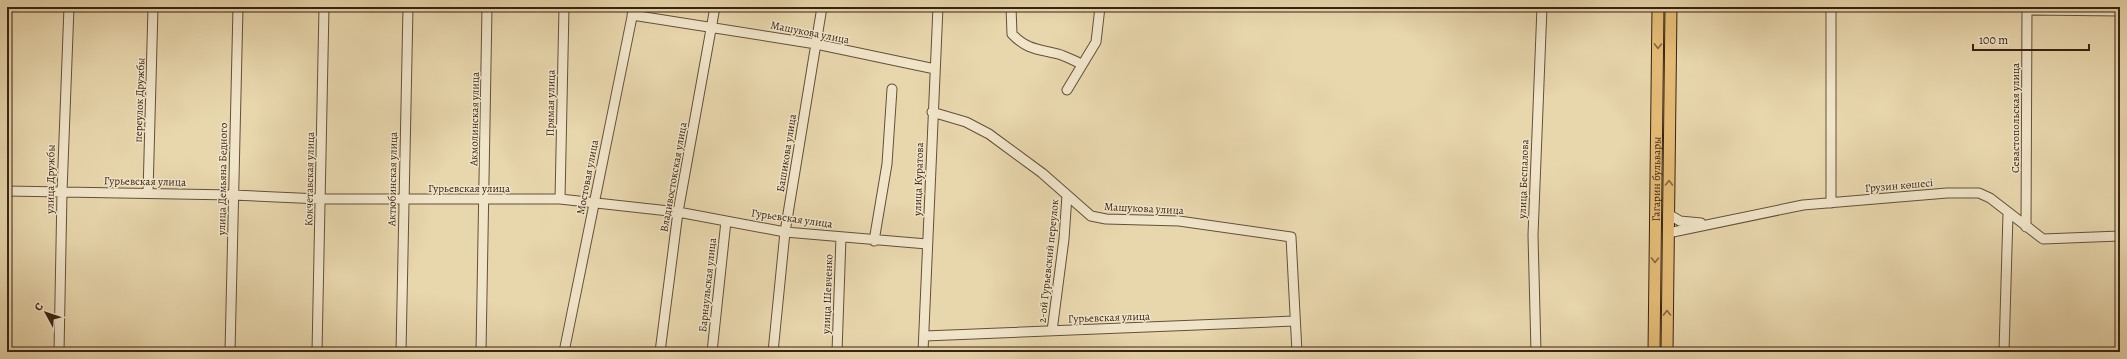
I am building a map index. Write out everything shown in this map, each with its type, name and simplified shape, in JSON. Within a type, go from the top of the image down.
[{"type":"main road","name":"Гагарин бульвары","points":[[1654,352],[1658,7]]},
{"type":"main road","name":"Гагарин бульвары","points":[[1667,352],[1671,7]]},
{"type":"main road","points":[[1656,235],[1668,233]]},
{"type":"street","name":"улица Дружбы","points":[[58,352],[69,7]]},
{"type":"street","name":"переулок Дружбы","points":[[148,193],[153,7]]},
{"type":"street","name":"улица Демьяна Бедного","points":[[230,352],[238,7]]},
{"type":"street","name":"Кокчетавская улица","points":[[317,352],[324,7]]},
{"type":"street","name":"Актюбинская улица","points":[[401,352],[408,7]]},
{"type":"street","name":"Акмолинская улица","points":[[481,352],[485,200],[487,7]]},
{"type":"street","name":"Прямая улица","points":[[560,199],[564,7]]},
{"type":"street","name":"Владивостокская улица","points":[[660,352],[678,212],[715,7]]},
{"type":"street","name":"Башикова улица","points":[[773,352],[785,232],[822,7]]},
{"type":"street","name":"улица Куратова","points":[[923,352],[925,336],[932,112],[938,7]]},
{"type":"street","points":[[1012,7],[1012,34],[1021,44],[1034,49],[1060,54],[1082,64]]},
{"type":"street","points":[[1067,90],[1096,42],[1100,7]]},
{"type":"street","name":"улица Беспалова","points":[[1536,352],[1533,235],[1542,7]]},
{"type":"street","points":[[1830,203],[1831,7]]},
{"type":"street","points":[[2027,8],[2120,11]]},
{"type":"street","name":"Севастопольская улица","points":[[2026,227],[2027,8]]},
{"type":"street","name":"Машукова улица","points":[[633,11],[816,44],[935,69]]},
{"type":"street","name":"Мостовая улица","points":[[564,352],[633,11]]},
{"type":"street","points":[[874,241],[887,164],[892,89]]},
{"type":"street","name":"Машукова улица","points":[[932,112],[966,122],[989,134],[1020,156],[1091,216],[1106,219],[1178,222],[1291,237],[1294,322]]},
{"type":"street","name":"Гурьевская улица","points":[[7,191],[233,195],[320,200],[560,199],[678,212],[785,232],[874,241],[927,244]]},
{"type":"street","name":"Грузин көшесі","points":[[1668,233],[1803,205],[1948,193],[1979,193],[1990,198],[2008,214],[2043,239],[2120,236]]},
{"type":"street","name":"2-ой Гурьевский переулок","points":[[1052,331],[1064,239],[1067,195]]},
{"type":"street","points":[[1668,214],[1680,221],[1708,224]]},
{"type":"street","points":[[2004,352],[2008,214]]},
{"type":"street","name":"Барнаульская улица","points":[[712,352],[726,221]]},
{"type":"street","name":"улица Шевченко","points":[[837,352],[841,237]]},
{"type":"street","name":"Гурьевская улица","points":[[925,336],[1294,322]]},
{"type":"street","points":[[1294,322],[1297,352]]}]
